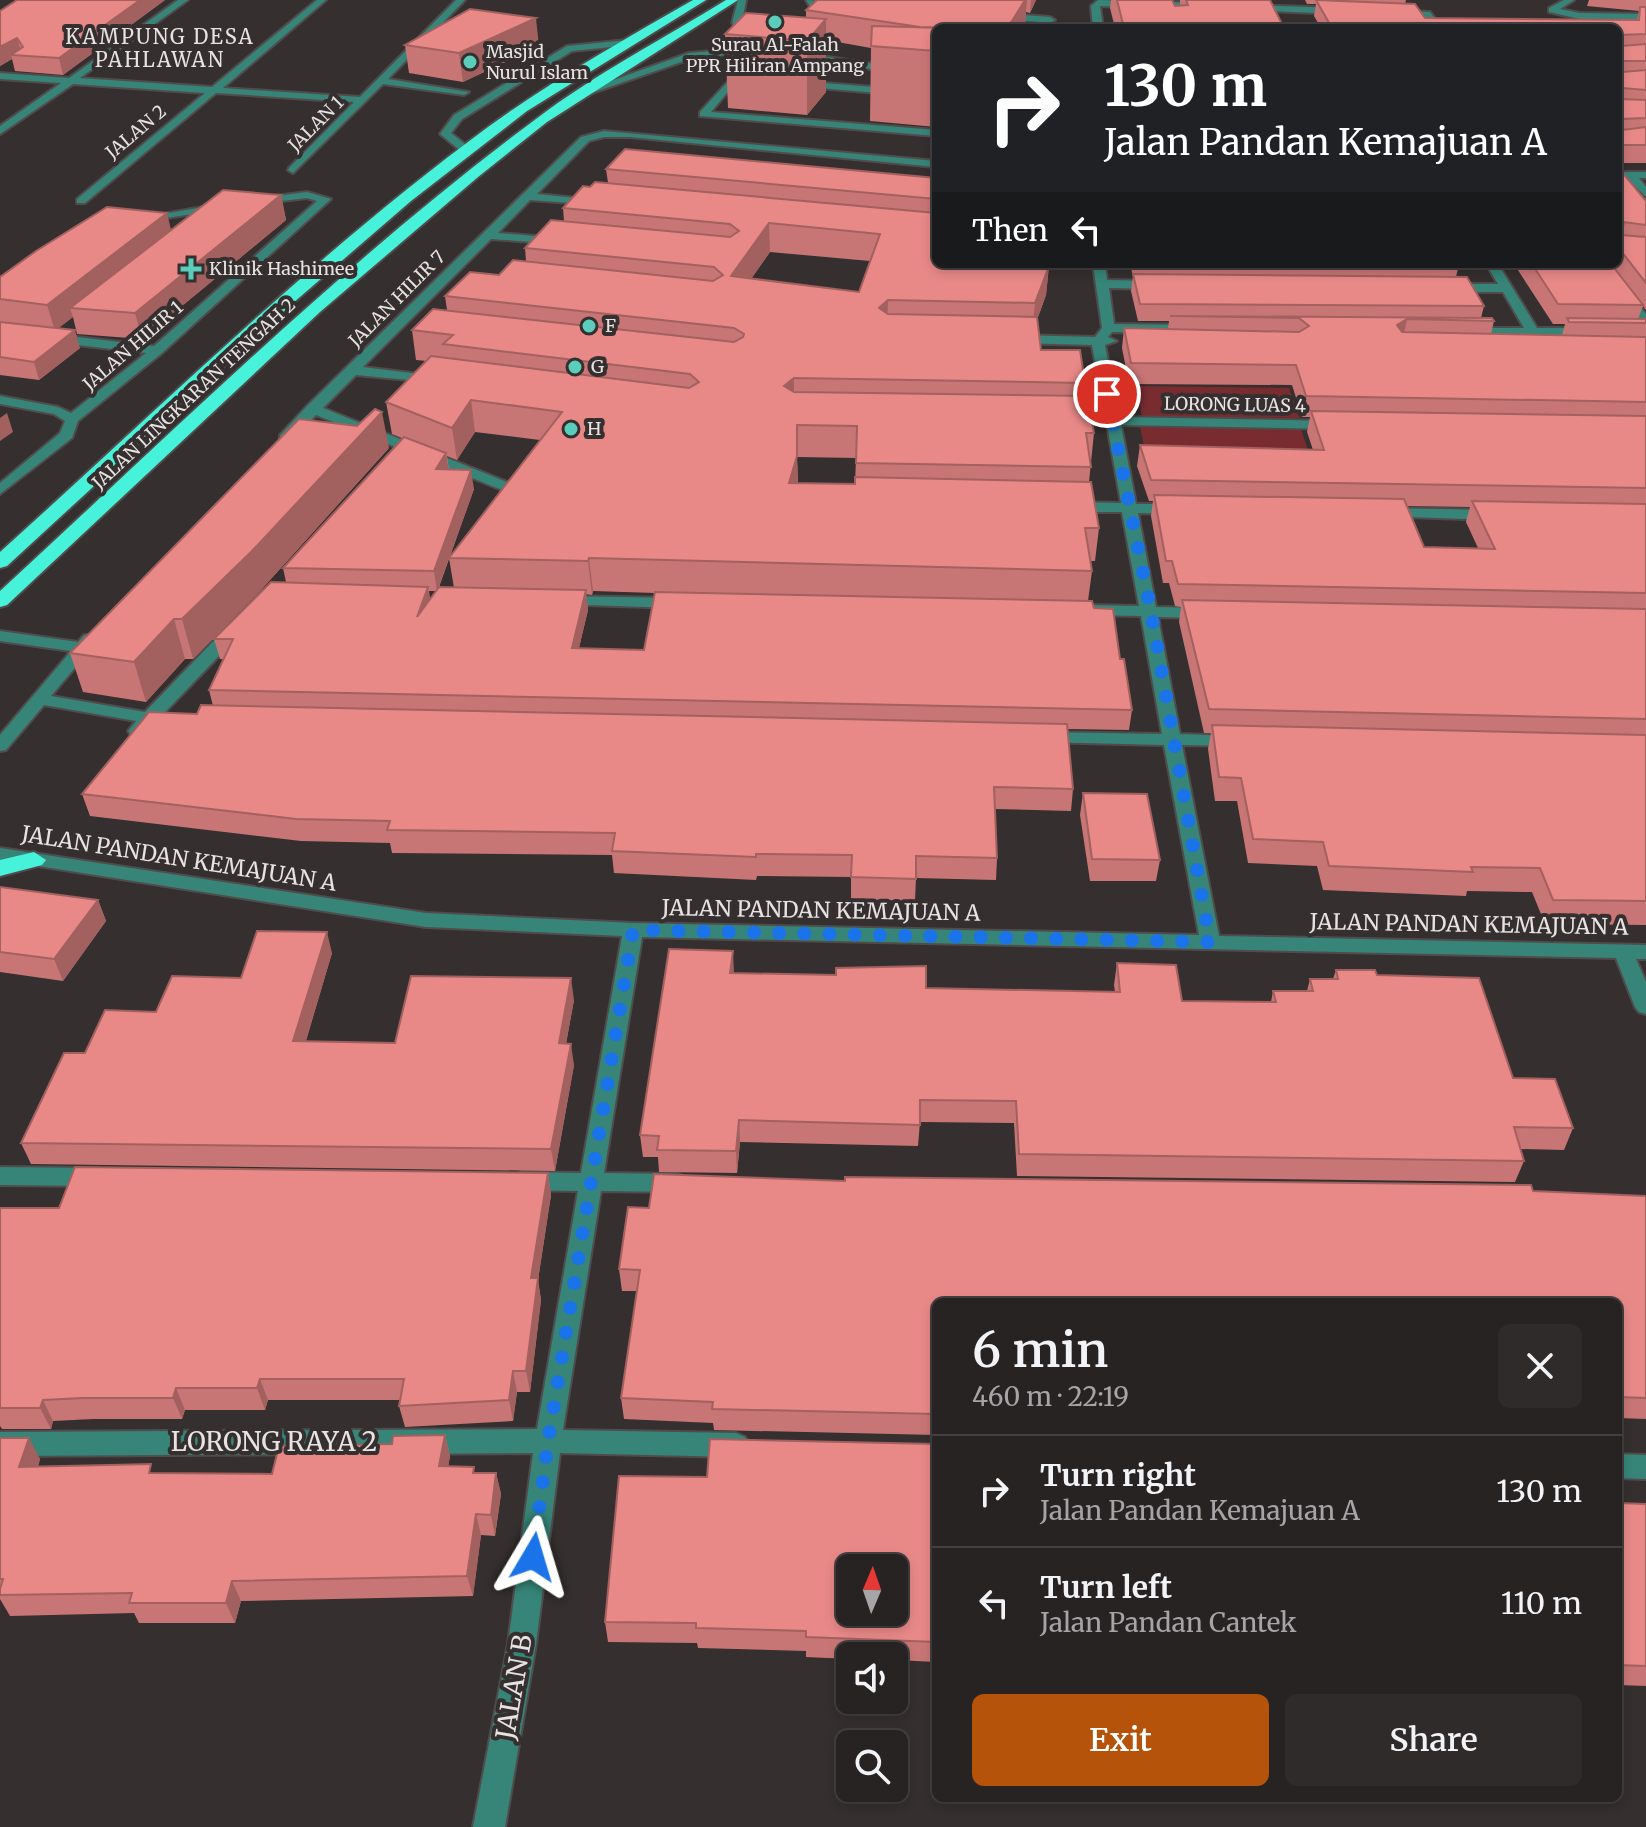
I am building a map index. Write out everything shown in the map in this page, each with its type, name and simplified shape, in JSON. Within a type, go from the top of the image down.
[{"type":"highway","name":"JALAN LINGKARAN TENGAH 2","points":[[0,601],[315,309],[473,174],[585,92],[733,0]]},
{"type":"highway","name":"JALAN LINGKARAN TENGAH 2","points":[[0,562],[193,389],[280,306],[466,150],[525,106],[698,1]]},
{"type":"highway","points":[[0,868],[34,860]]},
{"type":"street","points":[[0,131],[184,0]]},
{"type":"street","name":"JALAN 2","points":[[81,201],[322,0]]},
{"type":"street","name":"JALAN 1","points":[[293,170],[461,0]]},
{"type":"street","points":[[585,92],[692,55],[767,47],[737,23],[742,0]]},
{"type":"street","points":[[811,0],[809,2],[854,6]]},
{"type":"street","points":[[1570,0],[1552,10],[1580,16],[1646,17]]},
{"type":"street","points":[[1097,24],[1095,6],[1098,3],[1214,6]]},
{"type":"street","points":[[1170,4],[1174,16]]},
{"type":"street","points":[[1243,7],[1344,15],[1355,12]]},
{"type":"street","points":[[1257,8],[1262,18]]},
{"type":"street","points":[[1383,13],[1427,14],[1435,24]]},
{"type":"street","points":[[990,15],[1048,19]]},
{"type":"street","points":[[1622,28],[1646,29]]},
{"type":"street","points":[[432,30],[444,30]]},
{"type":"street","points":[[466,150],[445,134],[458,117],[570,48],[628,43]]},
{"type":"street","points":[[932,68],[793,51],[932,75]]},
{"type":"street","points":[[0,74],[11,66]]},
{"type":"street","points":[[0,74],[362,100]]},
{"type":"street","points":[[764,82],[733,79],[704,114],[932,133]]},
{"type":"street","points":[[381,81],[464,92]]},
{"type":"street","points":[[780,83],[932,95]]},
{"type":"street","name":"JALAN HILIR 7","points":[[268,455],[352,370],[402,328],[446,275],[585,139],[604,134],[932,164]]},
{"type":"street","points":[[1624,175],[1646,175]]},
{"type":"street","points":[[1624,175],[1646,194]]},
{"type":"street","name":"JALAN HILIR 1","points":[[0,490],[67,435],[72,419],[90,408],[157,350],[325,199],[292,196],[227,206]]},
{"type":"street","points":[[527,196],[606,203]]},
{"type":"street","points":[[121,222],[227,206]]},
{"type":"street","points":[[203,225],[227,206]]},
{"type":"street","points":[[487,235],[578,244]]},
{"type":"street","points":[[1100,268],[1111,421],[1151,612],[1210,942]]},
{"type":"street","points":[[1494,268],[1533,332]]},
{"type":"street","points":[[1604,268],[1646,323]]},
{"type":"street","points":[[446,275],[462,277]]},
{"type":"street","points":[[1103,284],[1180,285]]},
{"type":"street","points":[[1429,287],[1506,288]]},
{"type":"street","points":[[58,339],[70,329]]},
{"type":"street","points":[[993,339],[1218,329]]},
{"type":"street","points":[[1454,331],[1604,332]]},
{"type":"street","points":[[0,332],[157,350]]},
{"type":"street","points":[[1103,334],[1204,343]]},
{"type":"street","points":[[352,370],[444,381]]},
{"type":"street","points":[[0,400],[58,411],[72,419]]},
{"type":"street","points":[[312,409],[399,450],[512,489]]},
{"type":"street","name":"LORONG LUAS 4","points":[[1048,420],[1347,425]]},
{"type":"street","points":[[1050,507],[1192,509]]},
{"type":"street","points":[[1364,513],[1505,515]]},
{"type":"street","points":[[551,601],[693,603]]},
{"type":"street","points":[[1072,610],[1231,614]]},
{"type":"street","points":[[129,741],[247,617]]},
{"type":"street","points":[[0,746],[104,625]]},
{"type":"street","points":[[0,636],[82,648]]},
{"type":"street","points":[[39,699],[148,718]]},
{"type":"street","points":[[1030,736],[1251,741]]},
{"type":"street","points":[[0,841],[34,860]]},
{"type":"street","name":"JALAN PANDAN KEMAJUAN A","points":[[0,854],[426,920],[633,930],[1646,952]]},
{"type":"street","name":"JALAN B","points":[[489,1827],[522,1644],[548,1441],[633,930]]},
{"type":"street","points":[[1623,951],[1646,1007]]},
{"type":"street","points":[[5,1176],[120,1177]]},
{"type":"street","points":[[497,1181],[703,1183]]},
{"type":"street","name":"LORONG RAYA 2","points":[[0,1444],[548,1441],[765,1446]]},
{"type":"street","points":[[1622,1466],[1646,1467]]},
{"type":"shaded area","points":[[1135,386],[1289,388],[1300,418],[1142,416]]},
{"type":"shaded area","points":[[1140,427],[1301,429],[1314,468],[1148,465]]},
{"type":"building","points":[[17,0],[140,0],[59,58],[11,55],[23,47],[17,38],[0,47],[0,11]]},
{"type":"building","points":[[817,0],[1025,0],[1009,24],[932,24],[932,27],[920,27],[806,10]]},
{"type":"building","points":[[1117,0],[1172,0],[1175,6],[1188,5],[1186,0],[1270,0],[1282,24],[1123,24]]},
{"type":"building","points":[[1316,0],[1415,4],[1425,18],[1639,20],[1640,7],[1646,7],[1646,34],[1622,35],[1622,24],[1330,24]]},
{"type":"building","points":[[470,9],[536,18],[459,53],[405,45]]},
{"type":"building","points":[[746,13],[826,19],[807,41],[725,34]]},
{"type":"building","points":[[872,26],[932,28],[932,51],[871,46]]},
{"type":"building","points":[[1646,44],[1646,61],[1622,61],[1622,46]]},
{"type":"building","points":[[1622,68],[1623,72],[1646,70],[1646,90],[1623,88],[1622,94]]},
{"type":"building","points":[[1622,99],[1646,100],[1646,118],[1622,119]]},
{"type":"building","points":[[1622,124],[1623,130],[1646,127],[1646,145],[1622,145]]},
{"type":"building","points":[[625,149],[932,178],[932,199],[606,169]]},
{"type":"building","points":[[1622,172],[1646,201],[1646,225],[1624,222],[1622,231]]},
{"type":"building","points":[[595,182],[932,213],[932,268],[1048,268],[1035,303],[888,300],[879,308],[888,314],[1037,317],[1041,350],[1080,350],[1085,383],[794,378],[784,386],[794,392],[1088,396],[1094,433],[1086,433],[1091,467],[856,463],[857,426],[797,425],[797,456],[789,483],[855,484],[855,477],[1091,482],[1099,528],[1085,528],[1092,571],[589,558],[588,561],[449,558],[562,412],[471,400],[452,428],[386,402],[431,356],[689,388],[699,382],[690,374],[443,344],[453,335],[412,330],[433,309],[734,342],[743,337],[744,334],[734,328],[445,296],[470,272],[499,275],[513,260],[713,281],[723,275],[714,267],[525,248],[551,220],[730,237],[739,231],[730,224],[563,208],[583,186],[590,187]],"holes":[[[769,223],[880,234],[859,292],[731,276]]]},
{"type":"building","points":[[223,190],[281,195],[135,313],[70,308]]},
{"type":"building","points":[[107,207],[167,213],[47,305],[0,299],[0,277]]},
{"type":"building","points":[[1622,235],[1646,237],[1646,283],[1622,252]]},
{"type":"building","points":[[1535,268],[1614,268],[1643,305],[1558,304]]},
{"type":"building","points":[[1133,274],[1467,277],[1484,306],[1140,304]]},
{"type":"building","points":[[1170,316],[1492,318],[1494,321],[1407,319],[1397,325],[1402,332],[1646,337],[1646,402],[1306,396],[1296,365],[1131,363],[1124,328],[1299,332],[1309,326],[1299,318]]},
{"type":"building","points":[[1567,318],[1646,319],[1646,323],[1569,322]]},
{"type":"building","points":[[0,322],[75,330],[34,362],[0,357]]},
{"type":"building","points":[[375,409],[382,412],[252,551],[182,619],[174,619],[134,662],[70,653],[299,419],[357,426]]},
{"type":"building","points":[[1311,411],[1646,416],[1646,488],[1151,480],[1140,445],[1324,450]]},
{"type":"building","points":[[404,437],[446,453],[436,469],[471,470],[434,571],[283,568]]},
{"type":"building","points":[[1154,495],[1404,499],[1424,547],[1495,549],[1472,501],[1646,504],[1646,593],[1178,584],[1172,561],[1166,561]]},
{"type":"building","points":[[271,582],[428,587],[417,617],[439,587],[586,590],[572,648],[644,650],[655,592],[1092,601],[1094,608],[1113,609],[1132,710],[209,690],[233,639],[214,639]]},
{"type":"building","points":[[1182,600],[1646,609],[1646,719],[1209,709]]},
{"type":"building","points":[[201,705],[1067,724],[1073,789],[994,787],[997,858],[916,856],[916,879],[851,877],[852,855],[756,854],[756,857],[612,851],[615,833],[387,830],[390,821],[296,819],[82,794],[149,712],[197,714]]},
{"type":"building","points":[[1212,725],[1646,735],[1646,901],[1553,900],[1540,868],[1471,867],[1473,872],[1329,866],[1323,842],[1253,839],[1241,778],[1219,777]]},
{"type":"building","points":[[1083,793],[1147,794],[1160,860],[1092,859]]},
{"type":"building","points":[[0,887],[98,900],[54,959],[0,952]]},
{"type":"building","points":[[257,931],[327,932],[293,1041],[395,1043],[411,976],[571,978],[559,1043],[571,1044],[551,1149],[21,1143],[64,1053],[85,1053],[105,1010],[156,1012],[172,976],[241,978]]},
{"type":"building","points":[[669,949],[733,951],[730,973],[836,975],[836,968],[926,966],[926,988],[1120,992],[1117,963],[1176,965],[1182,1001],[1276,1002],[1273,991],[1313,991],[1310,979],[1338,979],[1336,970],[1375,970],[1377,975],[1479,978],[1513,1078],[1555,1079],[1573,1128],[1514,1127],[1524,1161],[1019,1154],[1016,1101],[920,1100],[920,1125],[739,1120],[736,1151],[657,1150],[659,1136],[640,1135]]},
{"type":"building","points":[[75,1167],[548,1173],[531,1278],[538,1278],[526,1371],[513,1371],[509,1400],[399,1406],[404,1379],[260,1379],[257,1388],[176,1388],[173,1398],[43,1400],[40,1408],[0,1408],[0,1208],[59,1208]]},
{"type":"building","points":[[654,1174],[845,1181],[845,1177],[1531,1185],[1533,1191],[1646,1196],[1646,1398],[1622,1397],[1622,1298],[932,1298],[932,1414],[712,1409],[713,1402],[621,1398],[640,1270],[619,1269],[628,1207],[649,1208]]},
{"type":"building","points":[[445,1435],[439,1466],[474,1467],[473,1473],[496,1473],[491,1515],[476,1514],[467,1576],[232,1581],[226,1603],[129,1603],[132,1593],[0,1595],[3,1579],[0,1579],[0,1438],[29,1438],[19,1467],[151,1464],[149,1473],[272,1474],[279,1446],[392,1444],[393,1436]]},
{"type":"building","points":[[710,1439],[932,1444],[932,1642],[806,1637],[806,1631],[696,1628],[696,1623],[605,1622],[619,1476],[707,1477]]},
{"type":"building","points":[[1622,1503],[1646,1504],[1646,1666],[1622,1665]]},
{"type":"place","name":"Surau Al-Falah PPR Hiliran Ampang","points":[[775,22]]},
{"type":"place","name":"Masjid Nurul Islam","points":[[470,62]]},
{"type":"place","name":"Klinik Hashimee","points":[[191,269]]},
{"type":"place","name":"F","points":[[589,326]]},
{"type":"place","name":"G","points":[[575,367]]},
{"type":"place","name":"H","points":[[571,429]]},
{"type":"district","name":"KAMPUNG DESA PAHLAWAN","points":[[160,48]]},
{"type":"route","points":[[533,1557],[548,1441],[633,930],[1210,942],[1151,612],[1107,394]]}]
